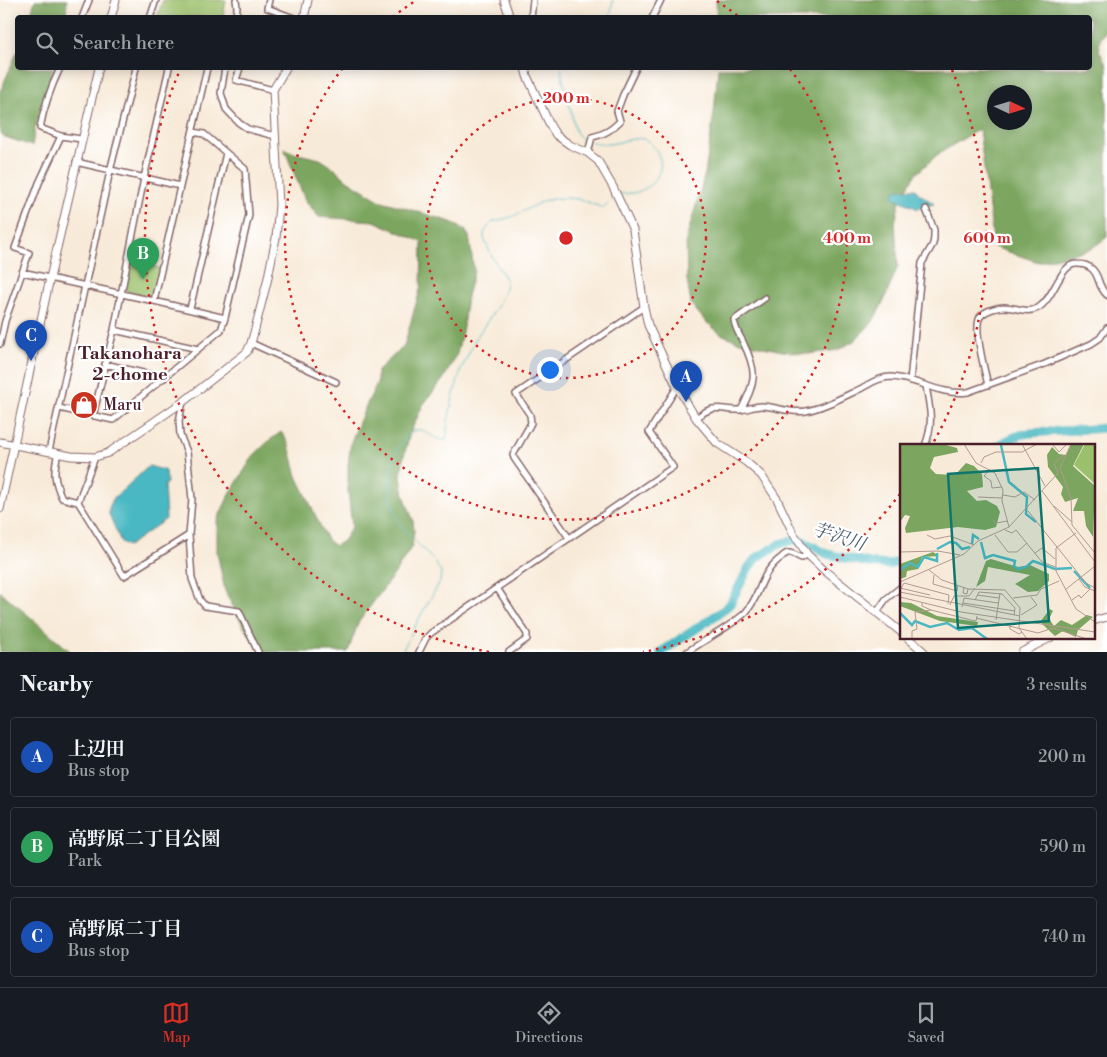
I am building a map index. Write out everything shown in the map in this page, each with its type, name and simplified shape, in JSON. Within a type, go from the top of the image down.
[{"type":"street","points":[[85,15],[89,0]]},
{"type":"street","points":[[112,15],[116,0]]},
{"type":"street","points":[[151,15],[156,0]]},
{"type":"street","points":[[236,0],[236,15]]},
{"type":"street","points":[[269,0],[267,8],[286,15]]},
{"type":"street","points":[[305,15],[308,0]]},
{"type":"street","points":[[504,0],[509,15]]},
{"type":"street","points":[[531,15],[532,0]]},
{"type":"street","points":[[654,15],[661,0]]},
{"type":"street","points":[[59,70],[42,112],[40,128],[62,136],[81,139]]},
{"type":"street","points":[[0,509],[81,139],[98,70]]},
{"type":"street","points":[[49,452],[110,171],[135,70]]},
{"type":"street","points":[[93,416],[114,330],[144,178],[169,70]]},
{"type":"street","points":[[154,301],[207,70]]},
{"type":"street","points":[[225,70],[222,93],[226,109],[239,123],[248,129],[275,136]]},
{"type":"street","points":[[239,70],[236,80],[273,90]]},
{"type":"street","points":[[0,442],[71,456],[95,457],[108,453],[182,402],[247,352],[267,282],[276,238],[279,205],[273,90],[285,70]]},
{"type":"street","points":[[526,70],[550,125],[556,134],[570,145],[589,150],[598,161],[619,200],[633,230],[648,325],[677,387],[696,418],[717,443],[746,462],[761,475],[776,499],[794,535],[807,554],[825,571],[900,631]]},
{"type":"street","points":[[589,150],[592,137],[612,130],[620,121],[617,111],[635,70]]},
{"type":"street","points":[[59,408],[113,420],[221,330],[249,215],[245,169],[204,134],[193,132]]},
{"type":"street","points":[[0,344],[5,321],[29,253],[15,248],[39,183],[62,136]]},
{"type":"street","points":[[190,309],[226,153]]},
{"type":"street","points":[[76,162],[180,186]]},
{"type":"street","points":[[910,381],[922,263],[933,244],[934,238],[934,230],[926,209]]},
{"type":"street","points":[[988,385],[978,333],[978,322],[983,314],[1003,307],[1027,311],[1040,307],[1052,293],[1064,271],[1074,264],[1086,265],[1093,270],[1100,287],[1107,294]]},
{"type":"street","points":[[22,272],[225,318]]},
{"type":"street","points":[[741,410],[750,392],[754,372],[745,346],[735,328],[734,320],[764,298]]},
{"type":"street","points":[[569,538],[513,456],[531,423],[530,415],[516,394],[644,307]]},
{"type":"street","points":[[696,418],[709,409],[741,410],[762,406],[789,411],[809,410],[839,399],[883,378],[891,377],[942,391],[963,393],[1045,364],[1091,344],[1100,338],[1107,328]]},
{"type":"street","points":[[114,330],[198,348]]},
{"type":"street","points":[[251,343],[336,382]]},
{"type":"street","points":[[105,364],[164,378]]},
{"type":"street","points":[[926,386],[932,420],[926,444]]},
{"type":"street","points":[[418,652],[430,633],[673,467],[649,432],[677,387]]},
{"type":"street","points":[[182,402],[179,421],[180,435],[187,452],[192,499],[189,535],[192,579],[200,600],[205,606],[239,611],[258,652]]},
{"type":"street","points":[[58,453],[54,468],[55,485],[62,498],[78,502],[124,576],[189,535]]},
{"type":"street","points":[[78,502],[95,457]]},
{"type":"street","points":[[688,652],[745,612],[754,600],[765,574],[780,558],[788,552],[800,558],[807,554]]},
{"type":"street","points":[[497,588],[528,636],[527,639],[509,652]]},
{"type":"street","points":[[877,612],[886,599],[900,588]]},
{"type":"street","points":[[1094,621],[1107,617]]},
{"type":"street","points":[[910,640],[924,652]]},
{"type":"street","points":[[1022,652],[1046,640]]},
{"type":"green space","points":[[35,0],[67,0],[66,15],[31,15]]},
{"type":"green space","points":[[163,0],[226,0],[223,15],[158,15]]},
{"type":"green space","points":[[716,0],[1107,0],[1107,28],[1100,40],[1099,50],[1107,66],[1107,237],[1091,249],[1038,262],[994,247],[979,129],[937,155],[915,175],[900,200],[895,223],[898,266],[884,301],[872,323],[854,341],[838,350],[809,354],[782,351],[740,342],[721,334],[705,321],[691,304],[687,280],[686,240],[705,174],[718,70],[1092,70],[1092,15],[717,15]]},
{"type":"green space","points":[[15,57],[15,70],[52,70],[35,129],[32,146],[5,137],[0,133],[0,92]]},
{"type":"green space","points":[[284,148],[294,153],[320,159],[347,180],[379,200],[451,222],[465,230],[469,236],[474,271],[467,296],[457,354],[444,378],[423,405],[410,433],[403,460],[401,477],[404,495],[413,520],[412,546],[395,573],[358,623],[348,652],[265,652],[244,628],[225,591],[217,552],[217,521],[229,495],[254,455],[281,432],[288,442],[297,476],[327,540],[335,546],[343,541],[352,527],[348,491],[348,464],[351,442],[377,383],[377,371],[404,346],[421,286],[422,242],[374,221],[319,217],[305,200]]},
{"type":"green space","points":[[132,262],[160,268],[153,298],[129,293],[126,289]]},
{"type":"green space","points":[[1,592],[71,652],[0,652]]},
{"type":"water","points":[[915,189],[934,204],[918,209],[893,197],[896,190]]},
{"type":"water","points":[[149,466],[166,471],[167,483],[164,485],[166,519],[128,546],[121,542],[109,514],[109,508],[113,499]]},
{"type":"waterway","points":[[610,15],[613,0]]},
{"type":"waterway","points":[[561,70],[576,132],[581,138],[588,141]]},
{"type":"waterway","points":[[592,142],[608,144],[642,139],[653,146],[658,153],[660,167],[654,181],[648,187],[638,192],[620,194]]},
{"type":"waterway","points":[[402,652],[440,582],[441,572],[434,561],[401,526],[396,516],[391,494],[391,469],[399,448],[414,431],[423,431],[440,440],[446,440],[453,397],[461,370],[476,338],[497,307],[505,289],[506,281],[492,257],[484,238],[484,233],[493,222],[514,216],[543,201],[564,198],[580,199],[603,208],[615,196]]},
{"type":"waterway","name":"芋沢川","points":[[1001,444],[1029,433],[1107,428]]},
{"type":"waterway","name":"芋沢川","points":[[661,652],[730,604],[749,567],[758,557],[780,544],[794,540],[803,541],[827,554],[870,563],[889,565],[900,560]]},
{"type":"place","name":"高野原二丁目公園","points":[[143,279]]},
{"type":"place","name":"高野原二丁目","points":[[31,361]]},
{"type":"place","name":"上辺田","points":[[686,402]]},
{"type":"place","name":"Maru","points":[[84,405]]},
{"type":"district","name":"Takanohara 2-chome","points":[[130,363]]}]
